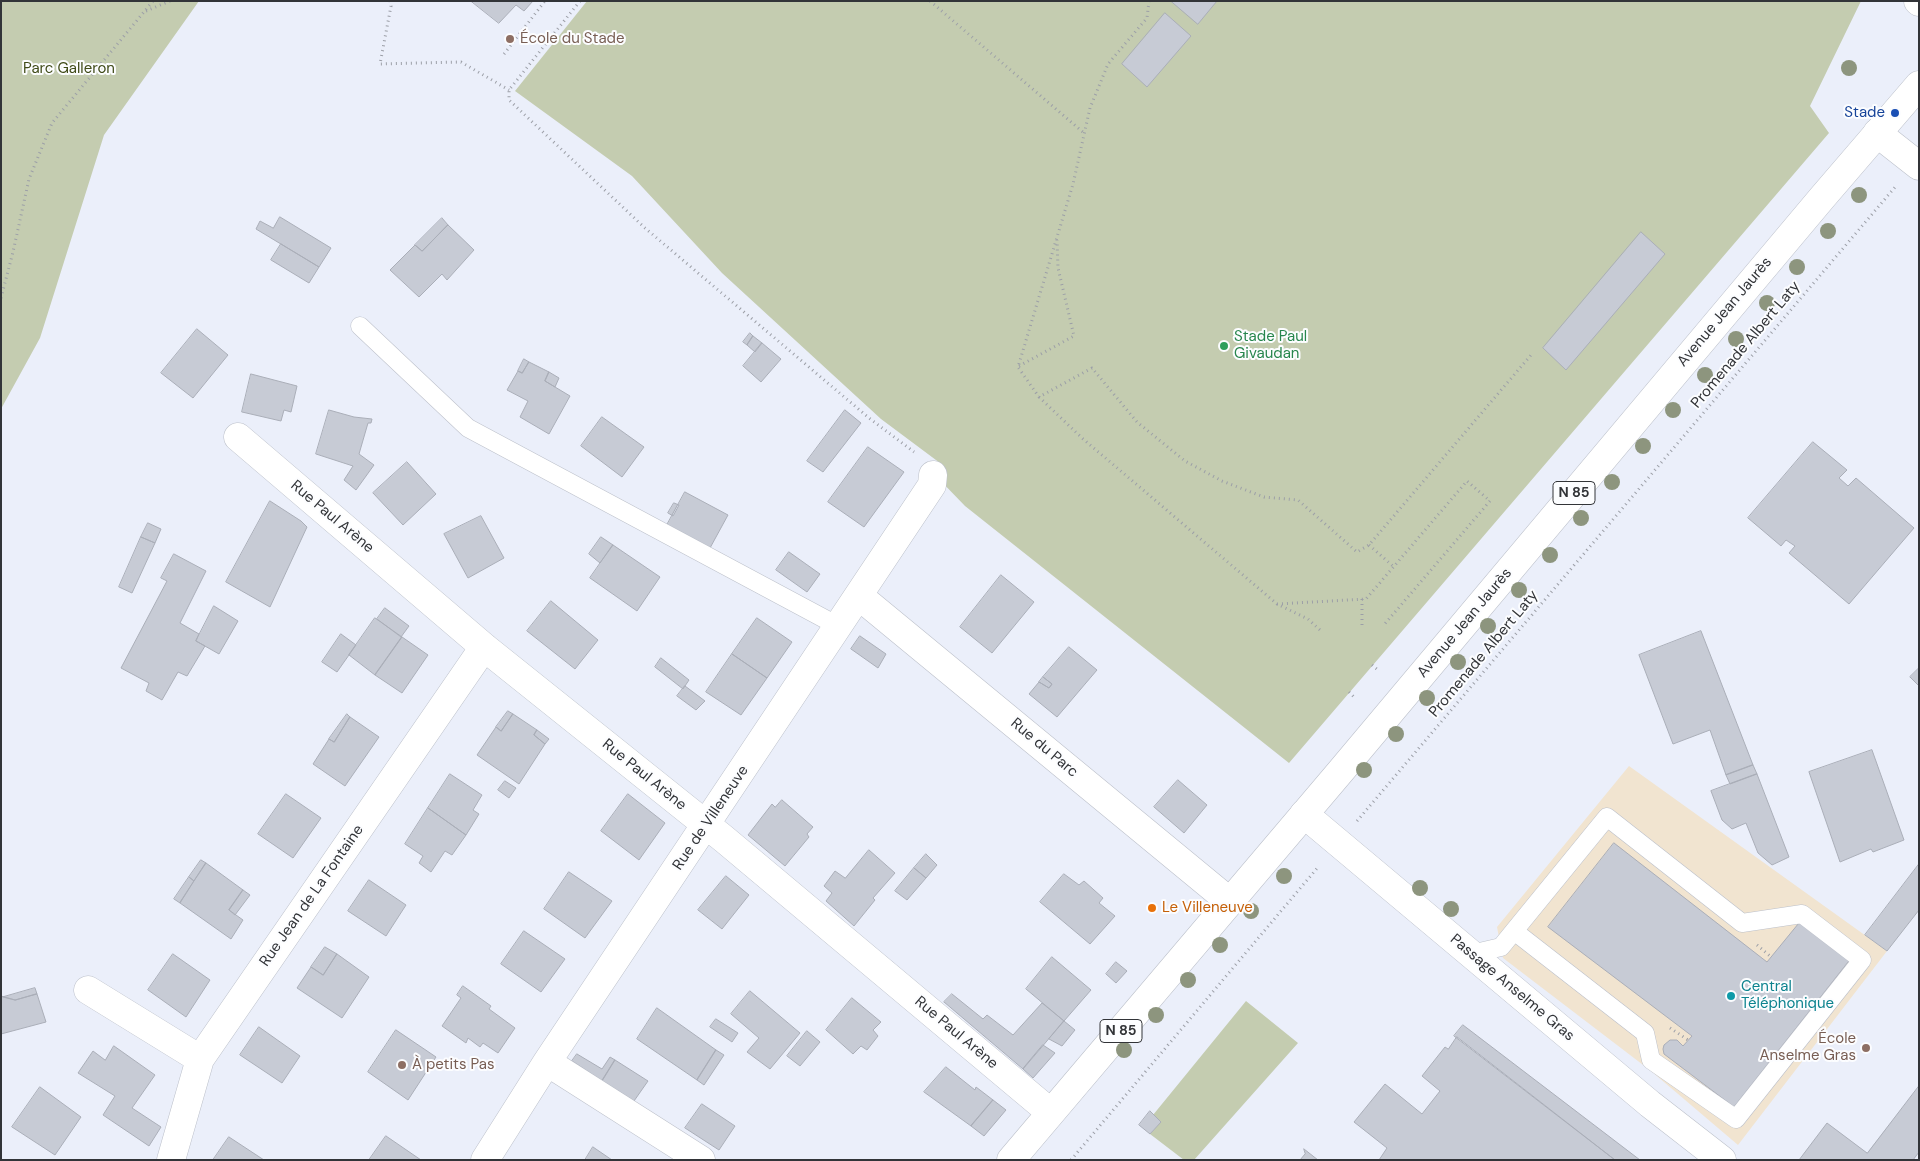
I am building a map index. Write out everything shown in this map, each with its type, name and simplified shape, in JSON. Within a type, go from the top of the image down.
[{"type":"street","name":"Avenue Jean Jaurès","points":[[1011,1160],[1919,85]]},
{"type":"street","points":[[1877,133],[1917,165]]},
{"type":"street","name":"Rue Paul Arène","points":[[238,438],[484,647],[706,824],[1050,1112]]},
{"type":"street","name":"Rue de Villeneuve","points":[[485,1160],[547,1062],[932,485],[933,475]]},
{"type":"street","name":"Rue du Parc","points":[[858,596],[1229,901]]},
{"type":"street","name":"Rue Jean de La Fontaine","points":[[171,1160],[200,1059],[484,647]]},
{"type":"street","name":"Passage Anselme Gras","points":[[1304,814],[1650,1104],[1722,1160]]},
{"type":"street","points":[[88,990],[200,1059]]},
{"type":"street","points":[[547,1062],[701,1160]]},
{"type":"lane","points":[[360,326],[468,428],[838,626]]},
{"type":"lane","points":[[1471,954],[1501,947],[1514,931],[1607,817],[1742,923],[1802,914],[1862,960],[1736,1119],[1651,1060],[1645,1033],[1514,931]]},
{"type":"path","points":[[1,298],[29,179],[52,123],[153,1]]},
{"type":"path","points":[[145,11],[170,1]]},
{"type":"path","points":[[390,1],[391,6],[380,64],[461,62],[509,90]]},
{"type":"path","points":[[504,54],[545,1]]},
{"type":"path","points":[[580,1],[509,90],[509,100],[645,228],[869,418],[935,468],[933,475]]},
{"type":"path","points":[[930,1],[1084,133]]},
{"type":"path","points":[[1018,367],[1073,184],[1090,108],[1108,64],[1147,18],[1149,1]]},
{"type":"path","name":"Promenade Albert Laty","points":[[1071,1160],[1917,165]]},
{"type":"path","points":[[1018,367],[1074,336],[1058,268],[1057,236]]},
{"type":"path","points":[[1039,397],[1092,368],[1137,422],[1186,461],[1222,480],[1264,497],[1298,500],[1357,552],[1369,545],[1531,355]]},
{"type":"path","points":[[1018,367],[1039,397],[1082,438],[1277,604],[1308,619],[1320,630]]},
{"type":"path","points":[[1277,604],[1366,599],[1467,481],[1490,500],[1383,626]]},
{"type":"path","points":[[1369,545],[1394,567]]},
{"type":"path","points":[[1362,600],[1362,625]]},
{"type":"path","points":[[1372,665],[1379,671]]},
{"type":"path","points":[[1349,692],[1356,699]]},
{"type":"shaded area","points":[[1629,766],[1887,951],[1738,1145],[1651,1071],[1503,958],[1497,927]]},
{"type":"green space","name":"Parc Galleron","points":[[1,1],[199,1],[104,135],[40,338],[1,409]]},
{"type":"green space","name":"Stade Paul Givaudan","points":[[587,1],[1861,1],[1810,106],[1829,133],[1289,763],[965,506],[936,476],[944,466],[881,419],[722,273],[632,176],[515,91]]},
{"type":"green space","points":[[1246,1001],[1298,1043],[1194,1160],[1184,1160],[1150,1134],[1160,1122],[1153,1115]]},
{"type":"building","points":[[471,1],[533,1],[524,11],[516,5],[499,23]]},
{"type":"building","points":[[1171,1],[1217,1],[1198,24]]},
{"type":"building","points":[[1165,13],[1191,36],[1147,87],[1122,64]]},
{"type":"building","points":[[280,217],[331,248],[319,267],[256,229],[260,221],[273,228]]},
{"type":"building","points":[[442,218],[448,225],[422,251],[415,245]]},
{"type":"building","points":[[448,225],[474,250],[447,280],[442,274],[419,297],[390,270],[415,245],[422,251]]},
{"type":"building","points":[[1641,232],[1665,254],[1566,370],[1543,348]]},
{"type":"building","points":[[281,244],[319,267],[309,283],[271,260]]},
{"type":"building","points":[[197,329],[228,355],[193,398],[161,373]]},
{"type":"building","points":[[750,333],[753,336],[747,345],[743,342]]},
{"type":"building","points":[[753,336],[762,343],[755,352],[747,345]]},
{"type":"building","points":[[762,343],[781,359],[761,382],[743,366]]},
{"type":"building","points":[[524,359],[529,362],[522,373],[518,371]]},
{"type":"building","points":[[529,362],[549,372],[545,381],[570,396],[549,434],[520,417],[528,401],[507,390],[518,371],[522,373]]},
{"type":"building","points":[[549,372],[559,378],[555,387],[545,381]]},
{"type":"building","points":[[251,374],[297,386],[291,412],[284,410],[281,421],[242,412]]},
{"type":"building","points":[[329,410],[354,417],[372,419],[371,423],[368,423],[359,454],[374,465],[356,490],[344,480],[353,466],[316,454]]},
{"type":"building","points":[[845,410],[861,423],[823,472],[807,461]]},
{"type":"building","points":[[602,417],[644,447],[622,477],[581,446]]},
{"type":"building","points":[[1813,442],[1847,470],[1839,478],[1848,486],[1856,478],[1914,528],[1849,604],[1789,553],[1795,546],[1786,540],[1781,546],[1748,518]]},
{"type":"building","points":[[868,447],[904,472],[864,527],[828,502]]},
{"type":"building","points":[[407,462],[436,494],[403,525],[373,493]]},
{"type":"building","points":[[685,492],[728,515],[710,548],[667,525]]},
{"type":"building","points":[[270,501],[307,527],[270,607],[226,582]]},
{"type":"building","points":[[674,503],[679,505],[673,516],[668,513]]},
{"type":"building","points":[[481,516],[504,558],[468,578],[444,534]]},
{"type":"building","points":[[148,523],[161,529],[155,543],[141,537]]},
{"type":"building","points":[[141,537],[155,543],[132,593],[119,587]]},
{"type":"building","points":[[601,537],[613,545],[600,563],[589,554]]},
{"type":"building","points":[[613,545],[660,577],[637,611],[590,578]]},
{"type":"building","points":[[789,552],[820,574],[807,592],[776,570]]},
{"type":"building","points":[[174,554],[206,571],[180,623],[199,634],[196,641],[205,646],[187,676],[178,672],[162,700],[146,691],[149,683],[121,668],[167,581],[161,578]]},
{"type":"building","points":[[1001,575],[1034,602],[992,653],[960,627]]},
{"type":"building","points":[[551,601],[598,640],[575,669],[527,631]]},
{"type":"building","points":[[214,606],[238,621],[219,654],[196,641]]},
{"type":"building","points":[[385,608],[409,626],[401,637],[377,619]]},
{"type":"building","points":[[375,618],[402,637],[375,675],[349,655]]},
{"type":"building","points":[[757,618],[792,642],[767,678],[732,654]]},
{"type":"building","points":[[1701,631],[1753,765],[1726,775],[1710,730],[1673,744],[1639,655]]},
{"type":"building","points":[[341,634],[356,645],[337,672],[322,662]]},
{"type":"building","points":[[860,636],[886,654],[878,668],[851,649]]},
{"type":"building","points":[[402,637],[428,655],[402,693],[375,675]]},
{"type":"building","points":[[1069,647],[1097,670],[1057,717],[1029,694],[1039,682],[1049,688],[1052,684],[1043,677]]},
{"type":"building","points":[[732,654],[767,678],[741,715],[706,692]]},
{"type":"building","points":[[661,658],[689,680],[683,689],[655,667]]},
{"type":"building","points":[[1919,668],[1919,686],[1910,677]]},
{"type":"building","points":[[1043,677],[1052,684],[1049,688],[1039,682]]},
{"type":"building","points":[[685,686],[705,701],[696,710],[677,696]]},
{"type":"building","points":[[508,711],[513,714],[501,731],[496,727]]},
{"type":"building","points":[[347,714],[350,717],[334,742],[329,739]]},
{"type":"building","points":[[513,714],[537,730],[534,735],[545,744],[519,784],[477,755],[496,727],[501,731]]},
{"type":"building","points":[[350,717],[379,737],[345,786],[313,764],[329,739],[334,742]]},
{"type":"building","points":[[537,730],[549,739],[545,744],[534,735]]},
{"type":"building","points":[[1872,750],[1904,840],[1873,852],[1871,849],[1840,862],[1809,772]]},
{"type":"building","points":[[1753,765],[1757,774],[1730,784],[1726,775]]},
{"type":"building","points":[[450,774],[482,795],[473,810],[479,814],[466,835],[428,808]]},
{"type":"building","points":[[1757,774],[1789,857],[1772,865],[1758,853],[1746,823],[1732,829],[1722,820],[1711,791]]},
{"type":"building","points":[[1178,780],[1207,805],[1184,833],[1154,807]]},
{"type":"building","points":[[505,781],[516,788],[509,798],[498,790]]},
{"type":"building","points":[[286,794],[321,818],[293,858],[258,834]]},
{"type":"building","points":[[628,794],[665,823],[639,860],[601,831]]},
{"type":"building","points":[[782,800],[813,827],[807,834],[809,837],[785,866],[748,835],[772,804],[775,807]]},
{"type":"building","points":[[428,808],[466,835],[452,855],[445,851],[431,872],[419,863],[423,856],[405,844]]},
{"type":"building","name":"Central Téléphonique","points":[[1614,843],[1767,962],[1803,918],[1852,957],[1734,1107],[1664,1054],[1664,1045],[1670,1040],[1677,1040],[1683,1046],[1692,1036],[1548,927]]},
{"type":"building","points":[[869,850],[895,873],[873,898],[875,900],[854,926],[826,901],[832,893],[824,886],[835,871],[845,878]]},
{"type":"building","points":[[926,854],[937,865],[926,878],[914,868]]},
{"type":"building","points":[[201,860],[206,863],[194,881],[189,877]]},
{"type":"building","points":[[206,863],[243,890],[229,910],[243,920],[231,939],[180,903]]},
{"type":"building","points":[[1919,864],[1919,910],[1887,951],[1865,935]]},
{"type":"building","points":[[914,868],[926,878],[907,900],[895,891]]},
{"type":"building","points":[[569,872],[612,901],[585,938],[544,909]]},
{"type":"building","points":[[1064,874],[1079,885],[1084,881],[1103,898],[1099,903],[1115,916],[1090,944],[1040,902]]},
{"type":"building","points":[[726,876],[749,895],[722,929],[698,910]]},
{"type":"building","points":[[189,877],[194,881],[180,903],[174,899]]},
{"type":"building","points":[[369,880],[406,905],[386,936],[348,911]]},
{"type":"building","points":[[243,890],[250,895],[235,915],[229,910]]},
{"type":"building","points":[[524,931],[565,959],[541,992],[501,964]]},
{"type":"building","points":[[325,947],[337,954],[323,975],[311,967]]},
{"type":"building","points":[[173,954],[210,980],[186,1017],[148,990]]},
{"type":"building","points":[[337,954],[369,977],[342,1018],[297,988],[311,967],[323,975]]},
{"type":"building","points":[[1052,957],[1091,990],[1064,1021],[1026,989]]},
{"type":"building","points":[[1116,962],[1127,971],[1116,983],[1106,974]]},
{"type":"building","points":[[463,986],[491,1006],[489,1009],[515,1028],[498,1053],[483,1043],[480,1047],[468,1038],[466,1043],[442,1026],[461,998],[457,995]]},
{"type":"building","points":[[35,988],[37,994],[15,1000],[3,997]]},
{"type":"building","points":[[750,991],[800,1033],[770,1069],[747,1052],[759,1038],[731,1014]]},
{"type":"building","points":[[37,994],[46,1022],[1,1034],[1,996],[15,1000]]},
{"type":"building","points":[[952,994],[983,1019],[987,1015],[1013,1035],[1042,1003],[1064,1021],[1023,1069],[944,1002]]},
{"type":"building","points":[[852,998],[881,1022],[873,1030],[878,1036],[867,1050],[861,1046],[853,1054],[826,1030]]},
{"type":"building","points":[[657,1008],[716,1050],[697,1080],[637,1039]]},
{"type":"building","points":[[716,1019],[738,1033],[732,1042],[710,1027]]},
{"type":"building","points":[[1064,1021],[1075,1030],[1062,1046],[1049,1039]]},
{"type":"building","points":[[1463,1025],[1640,1160],[1615,1160],[1454,1036]]},
{"type":"building","points":[[259,1027],[300,1056],[282,1083],[240,1055]]},
{"type":"building","name":"À petits Pas","points":[[396,1030],[436,1057],[408,1100],[368,1072]]},
{"type":"building","points":[[807,1031],[820,1042],[800,1066],[787,1056]]},
{"type":"building","points":[[1457,1037],[1615,1160],[1379,1160],[1387,1148],[1354,1122],[1385,1084],[1422,1114],[1440,1091],[1422,1076],[1445,1047],[1448,1049]]},
{"type":"building","points":[[1043,1045],[1055,1053],[1033,1078],[1023,1069]]},
{"type":"building","points":[[114,1046],[155,1075],[132,1108],[161,1127],[149,1146],[103,1115],[115,1096],[78,1073],[93,1051],[105,1060]]},
{"type":"building","points":[[716,1050],[724,1055],[704,1085],[697,1080]]},
{"type":"building","points":[[577,1054],[602,1069],[610,1057],[615,1060],[602,1081],[572,1061]]},
{"type":"building","points":[[615,1060],[648,1081],[634,1101],[602,1081]]},
{"type":"building","points":[[946,1067],[975,1090],[976,1087],[993,1100],[971,1126],[924,1092]]},
{"type":"building","points":[[1919,1086],[1919,1152],[1913,1160],[1799,1160],[1827,1123],[1867,1153]]},
{"type":"building","points":[[40,1087],[81,1117],[55,1155],[12,1127]]},
{"type":"building","points":[[993,1100],[1006,1110],[984,1136],[971,1126]]},
{"type":"building","points":[[702,1104],[735,1126],[719,1150],[685,1128]]},
{"type":"building","points":[[1150,1111],[1161,1122],[1150,1134],[1139,1125]]},
{"type":"building","points":[[386,1136],[421,1160],[369,1160]]},
{"type":"building","points":[[229,1137],[264,1160],[213,1160]]},
{"type":"building","points":[[593,1147],[612,1160],[585,1160]]},
{"type":"building","points":[[1304,1149],[1318,1160],[1300,1160],[1305,1154]]},
{"type":"place","name":"École du Stade","points":[[510,39]]},
{"type":"place","name":"Stade","points":[[1895,113]]},
{"type":"place","name":"Stade Paul Givaudan","points":[[1224,346]]},
{"type":"place","name":"Le Villeneuve","points":[[1152,908]]},
{"type":"place","name":"Central Téléphonique","points":[[1731,996]]},
{"type":"place","name":"École Anselme Gras","points":[[1866,1048]]},
{"type":"place","name":"À petits Pas","points":[[402,1065]]}]
